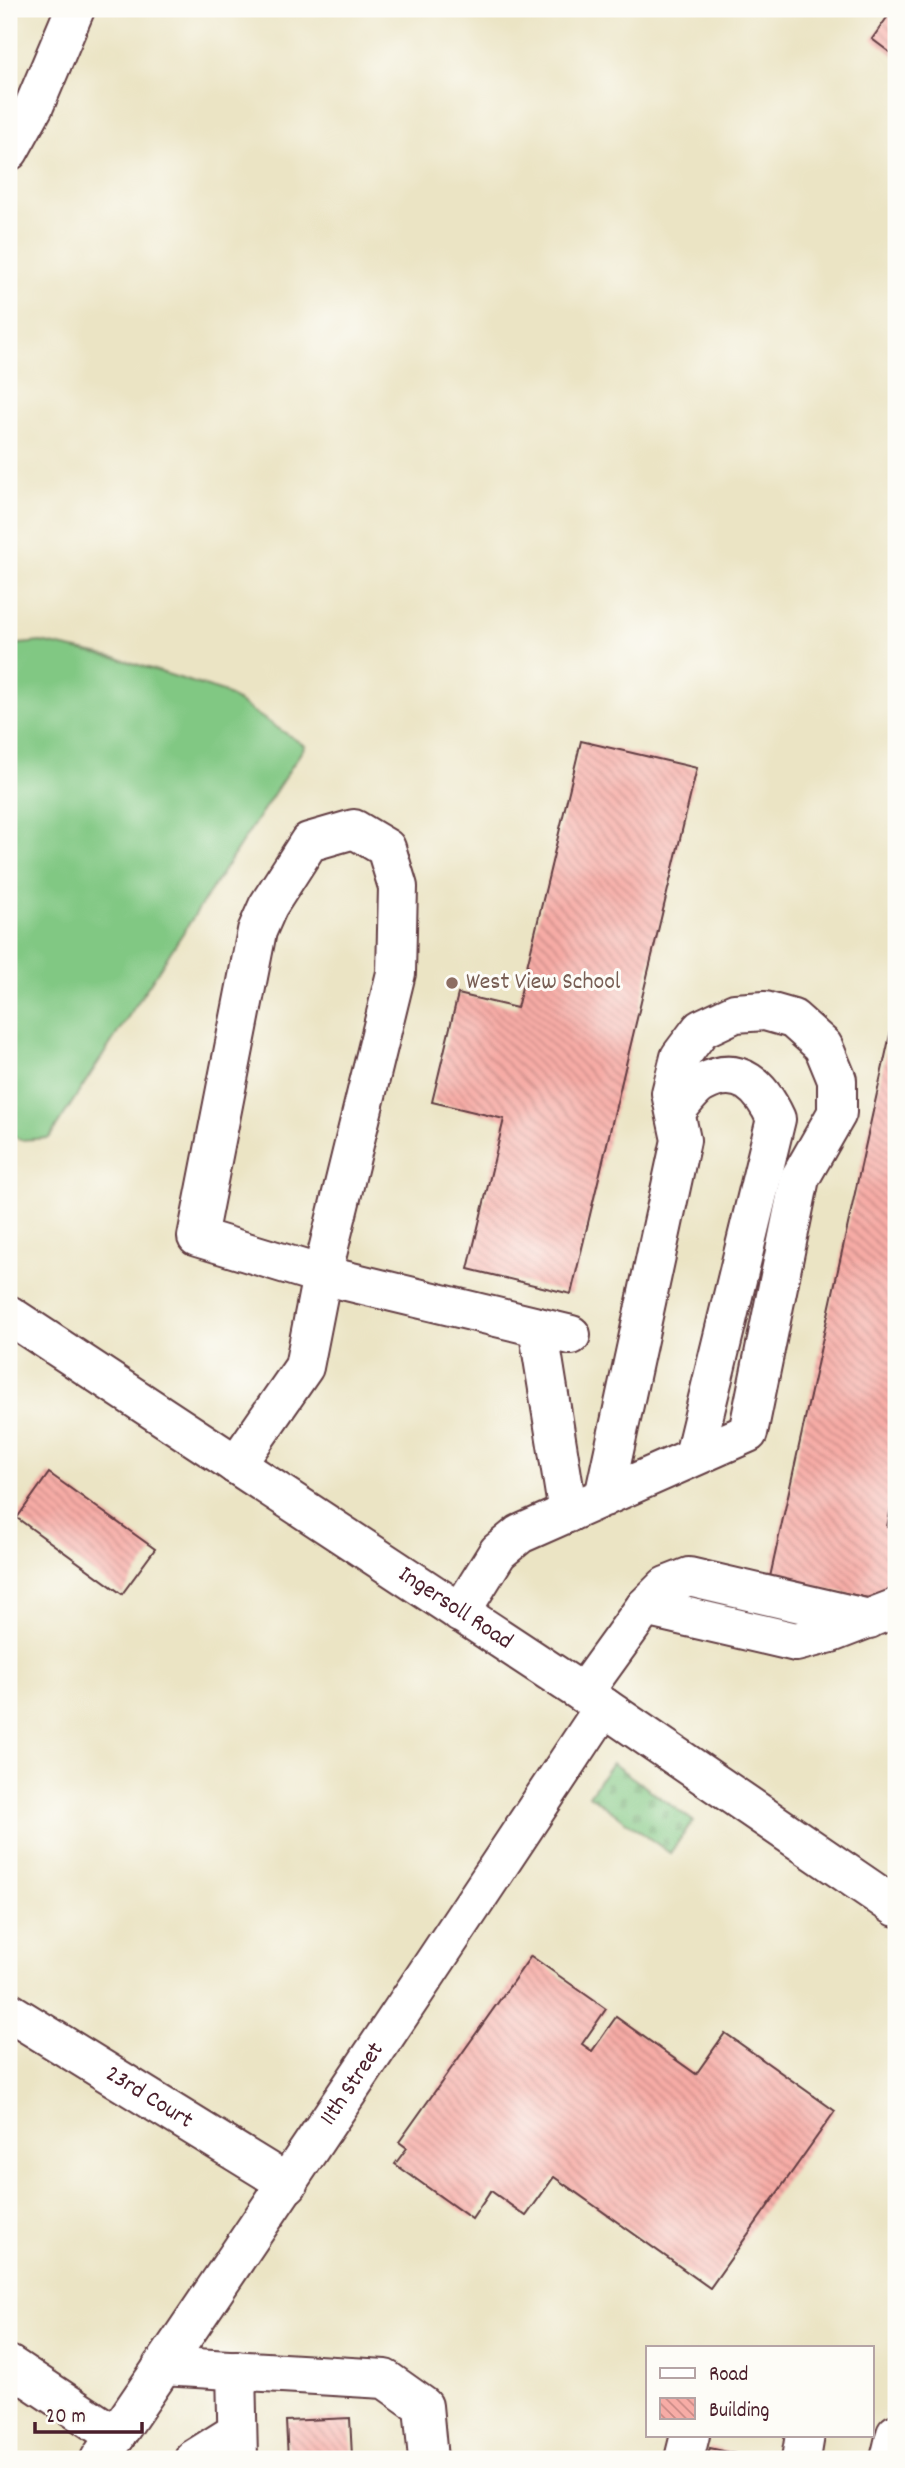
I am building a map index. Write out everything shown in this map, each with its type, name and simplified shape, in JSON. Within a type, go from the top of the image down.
[{"type":"street","points":[[9,151],[34,106],[75,9]]},
{"type":"street","points":[[236,1465],[304,1367],[323,1275],[396,973],[398,887],[386,848],[354,829],[309,842],[268,906],[257,931],[197,1237],[323,1275],[555,1331],[568,1513]]},
{"type":"street","points":[[460,1613],[498,1552],[520,1534],[604,1497],[694,1456],[748,1433],[800,1178],[837,1113],[837,1080],[823,1046],[793,1019],[765,1011],[735,1013],[701,1030],[680,1057],[671,1093],[681,1140],[604,1497]]},
{"type":"street","points":[[676,1111],[702,1083],[725,1077],[746,1078],[765,1094],[776,1119],[694,1456]]},
{"type":"street","name":"Ingersoll Road","points":[[9,1315],[594,1700],[896,1907]]},
{"type":"street","name":"11th Street","points":[[108,2447],[288,2184],[594,1700],[645,1607],[666,1586],[689,1577],[883,1613]]},
{"type":"street","name":"23rd Court","points":[[9,2012],[288,2184]]},
{"type":"street","points":[[9,2365],[108,2447]]},
{"type":"street","points":[[162,2366],[386,2379],[423,2406],[428,2459]]},
{"type":"street","points":[[194,2459],[237,2446],[236,2370]]},
{"type":"street","points":[[890,2459],[896,2434]]},
{"type":"street","points":[[684,2459],[690,2436]]},
{"type":"street","points":[[801,2459],[804,2436]]},
{"type":"green space","points":[[41,642],[120,659],[223,692],[305,746],[49,1138],[20,1140],[9,1133],[9,645]]},
{"type":"green space","points":[[612,1763],[693,1821],[670,1853],[589,1795]]},
{"type":"building","points":[[893,9],[896,9],[896,57],[872,39]]},
{"type":"building","points":[[581,741],[697,768],[571,1294],[468,1269],[504,1119],[432,1102],[458,994],[517,1008]]},
{"type":"building","points":[[895,1012],[896,1484],[887,1527],[896,1530],[896,1604],[770,1577]]},
{"type":"building","points":[[49,1473],[155,1549],[122,1594],[17,1518]]},
{"type":"building","points":[[531,1956],[606,2009],[582,2044],[592,2051],[616,2017],[696,2074],[725,2033],[835,2111],[710,2288],[554,2177],[526,2216],[491,2191],[472,2219],[395,2164],[407,2148],[399,2142]]},
{"type":"building","points":[[350,2418],[352,2456],[371,2455],[371,2459],[288,2459],[286,2421]]},
{"type":"building","points":[[710,2448],[754,2458],[754,2459],[707,2459]]},
{"type":"place","name":"West View School","points":[[452,983]]}]
